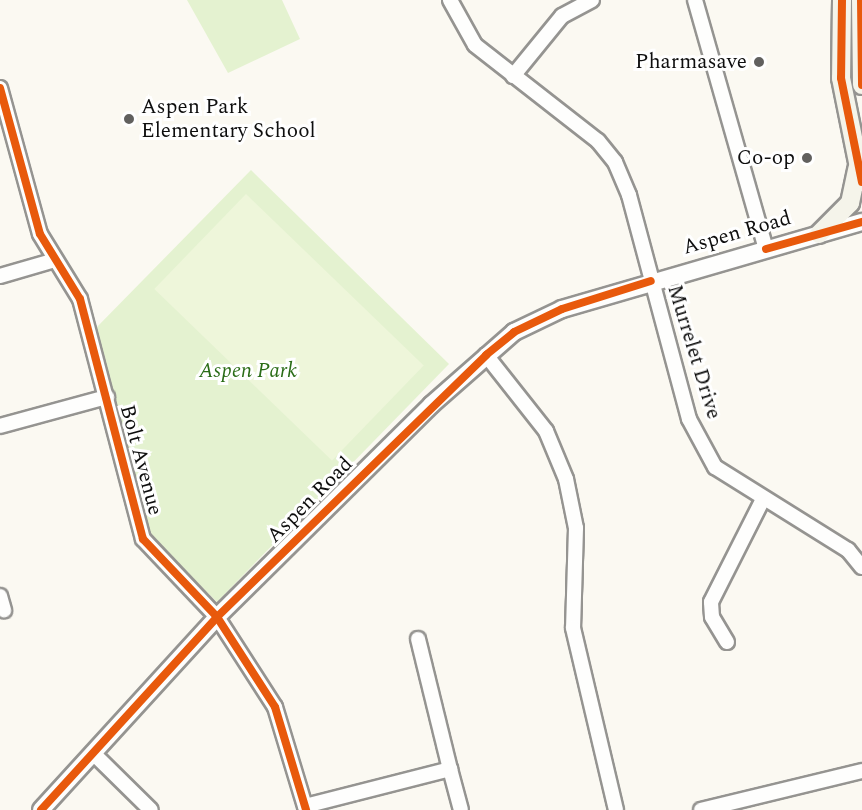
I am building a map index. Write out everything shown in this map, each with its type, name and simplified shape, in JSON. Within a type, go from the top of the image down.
[{"type":"main road","points":[[842,0],[841,78],[862,182]]},
{"type":"main road","points":[[861,0],[862,85]]},
{"type":"main road","points":[[819,234],[850,203],[857,164]]},
{"type":"street","name":"Murrelet Drive","points":[[450,0],[475,45],[598,141],[615,162],[629,195],[689,419],[715,467],[848,550],[862,567]]},
{"type":"street","points":[[513,76],[562,15],[592,0]]},
{"type":"street","points":[[695,0],[766,249]]},
{"type":"street","name":"Bolt Avenue","points":[[0,88],[40,234],[80,299],[143,539],[217,617],[281,721],[305,808]]},
{"type":"street","name":"Aspen Road","points":[[41,810],[95,755],[217,617],[486,355],[514,332],[562,309],[651,281],[862,222]]},
{"type":"street","points":[[0,276],[55,260]]},
{"type":"street","points":[[486,355],[546,431],[566,478],[576,528],[573,628],[616,810]]},
{"type":"street","points":[[0,426],[106,398]]},
{"type":"street","points":[[727,642],[712,617],[711,602],[763,499]]},
{"type":"street","points":[[418,639],[461,810]]},
{"type":"street","points":[[95,755],[151,810]]},
{"type":"street","points":[[305,808],[450,769]]},
{"type":"street","points":[[701,810],[862,771]]},
{"type":"green space","points":[[187,0],[282,0],[300,39],[228,73]]},
{"type":"green space","name":"Aspen Park","points":[[251,170],[449,364],[217,602],[146,532],[93,331]]},
{"type":"green space","points":[[246,194],[424,366],[332,461],[154,289]]},
{"type":"cycle path","points":[[842,0],[841,78],[862,182]]},
{"type":"cycle path","points":[[861,0],[862,85]]},
{"type":"cycle path","points":[[0,88],[40,234],[80,299],[143,539],[217,617],[275,707],[306,810]]},
{"type":"cycle path","points":[[766,249],[862,222]]},
{"type":"cycle path","points":[[41,810],[217,617],[486,355],[514,332],[562,309],[651,281]]},
{"type":"place","name":"Pharmasave","points":[[759,62]]},
{"type":"place","name":"Aspen Park Elementary School","points":[[129,119]]},
{"type":"place","name":"Co-op","points":[[807,158]]}]
